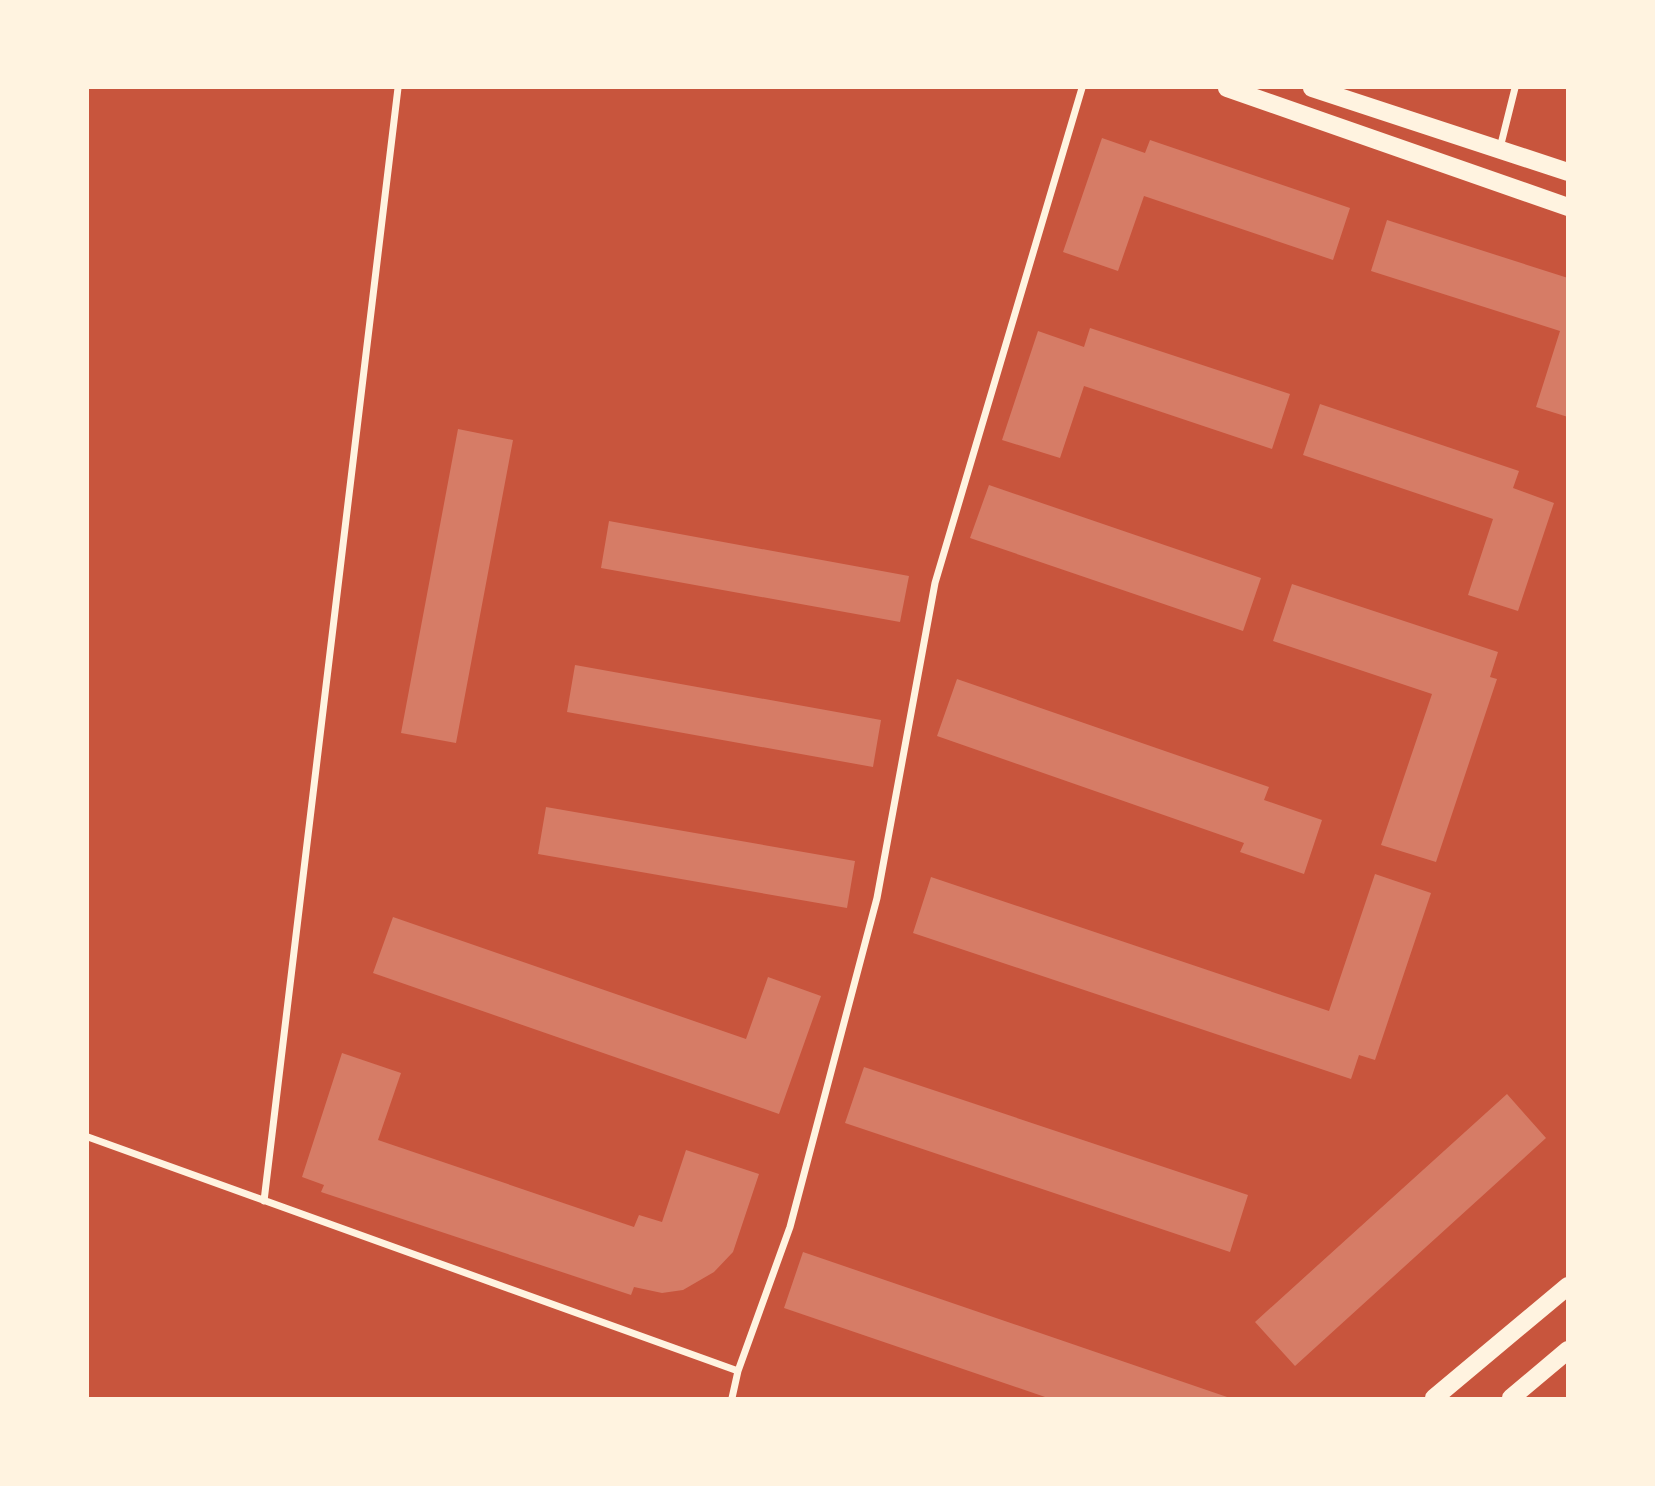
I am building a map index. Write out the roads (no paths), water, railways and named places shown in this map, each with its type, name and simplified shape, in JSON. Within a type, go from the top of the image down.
[{"type":"main road","points":[[1227,88],[1567,207]]},
{"type":"main road","points":[[1312,88],[1567,172]]},
{"type":"main road","points":[[1434,1398],[1567,1286]]},
{"type":"main road","points":[[1511,1398],[1567,1350]]},
{"type":"street","points":[[264,1201],[398,88]]},
{"type":"street","points":[[732,1398],[738,1371],[790,1227],[877,898],[935,583],[1082,88]]},
{"type":"street","points":[[1500,149],[1515,88]]},
{"type":"street","points":[[88,1137],[738,1371]]}]
